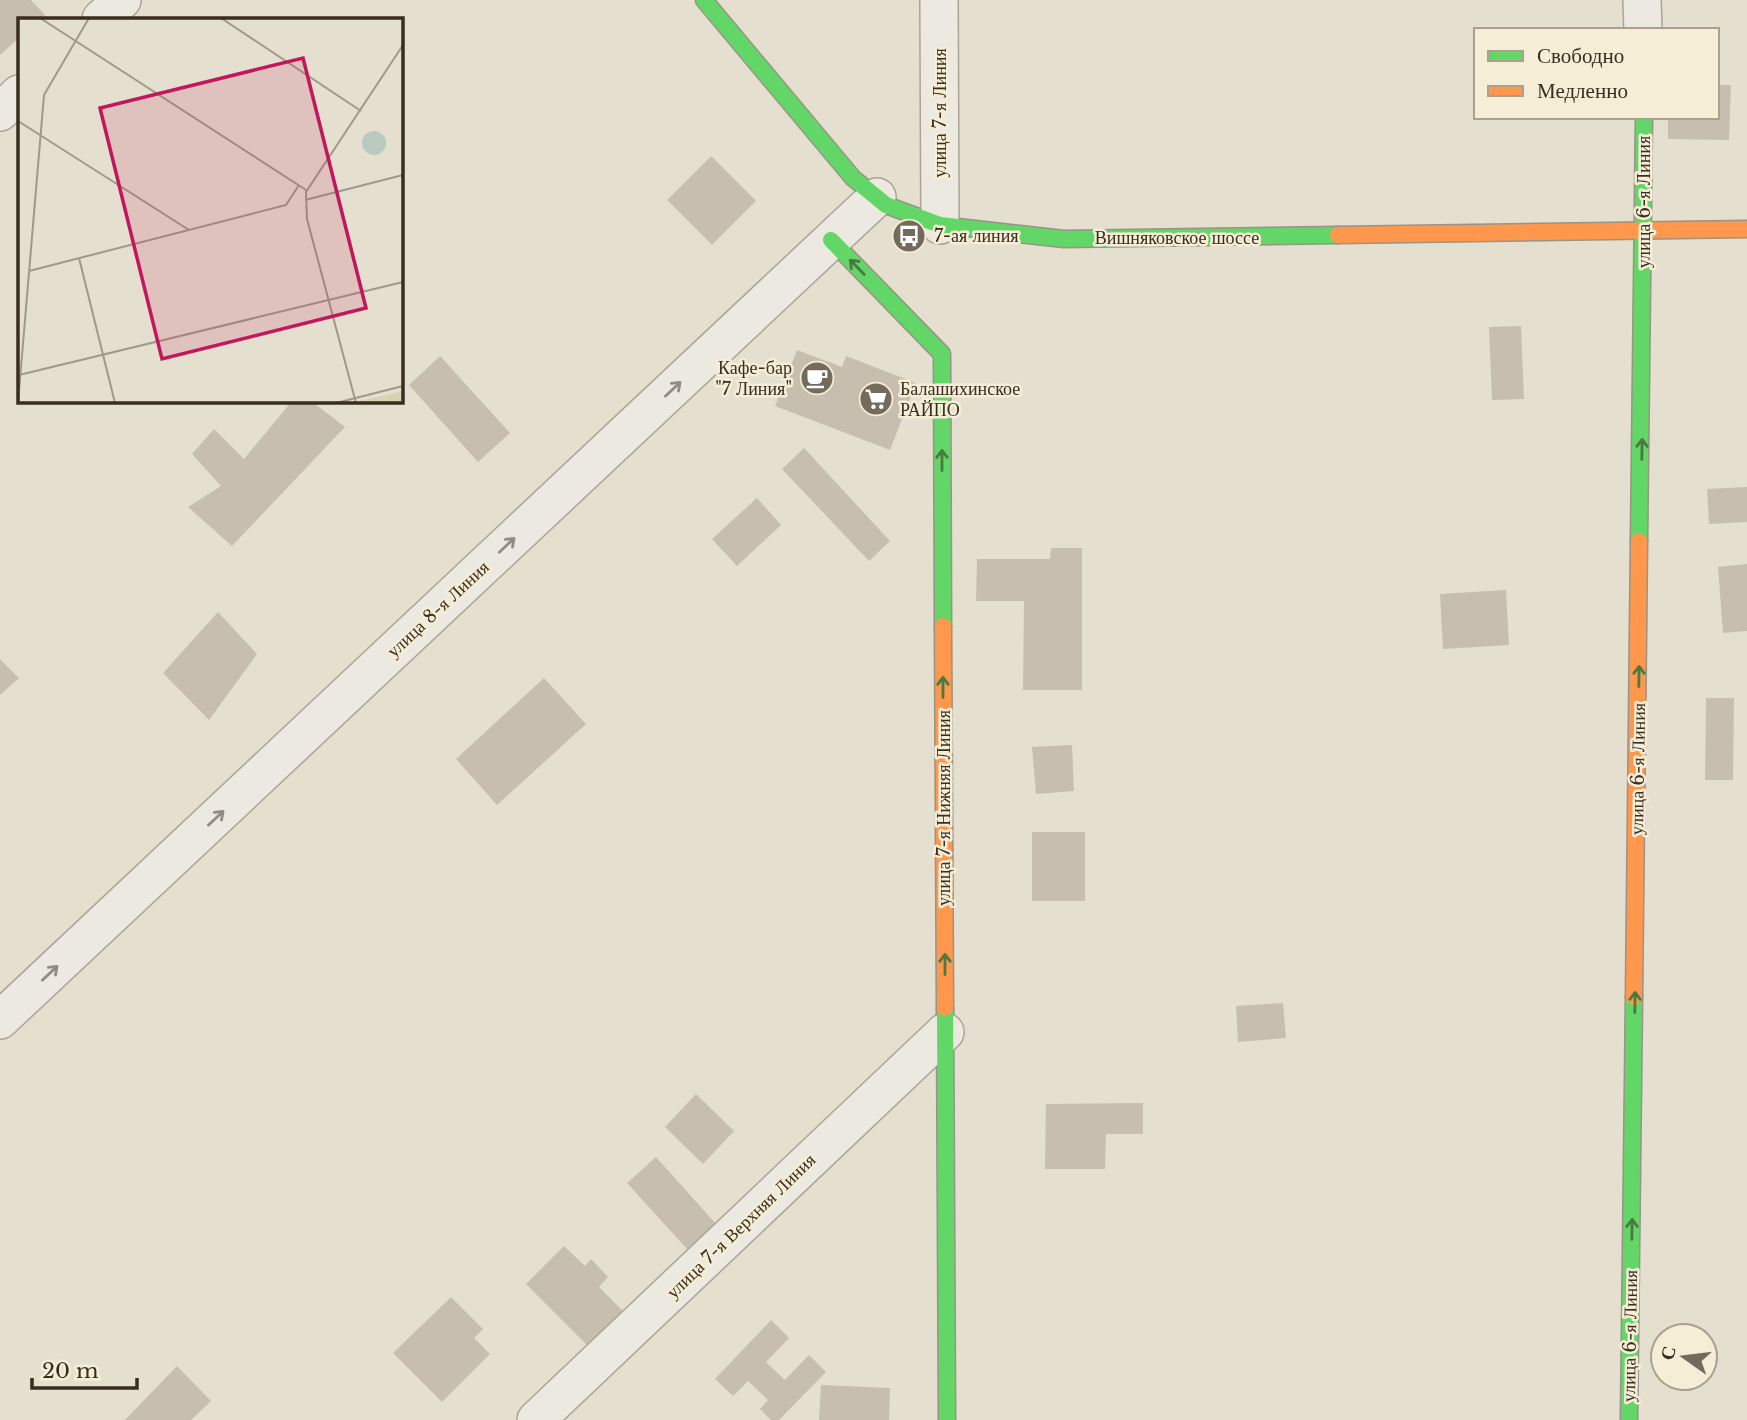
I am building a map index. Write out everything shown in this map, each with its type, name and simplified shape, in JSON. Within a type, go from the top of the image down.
[{"type":"street","points":[[102,18],[122,0]]},
{"type":"street","name":"Вишняковское шоссе","points":[[704,0],[831,153],[877,197],[886,205],[940,225],[1064,239],[1747,229]]},
{"type":"street","name":"улица 7-я Линия","points":[[939,0],[940,225]]},
{"type":"street","points":[[1642,0],[1643,28]]},
{"type":"street","points":[[0,112],[18,95]]},
{"type":"street","name":"улица 6-я Линия","points":[[1629,1420],[1645,231],[1644,119]]},
{"type":"street","name":"улица 8-я Линия","points":[[0,1020],[877,197]]},
{"type":"street","name":"улица 7-я Нижняя Линия","points":[[831,240],[942,354],[947,1420]]},
{"type":"street","name":"улица 7-я Верхняя Линия","points":[[536,1420],[945,1032]]},
{"type":"building","points":[[0,0],[31,0],[45,15],[41,18],[18,18],[18,39],[0,55]]},
{"type":"building","points":[[1719,85],[1731,85],[1729,140],[1668,139],[1668,119],[1719,119]]},
{"type":"building","points":[[711,156],[756,201],[712,245],[667,200]]},
{"type":"building","points":[[1521,326],[1524,399],[1492,400],[1489,327]]},
{"type":"building","points":[[797,350],[842,367],[846,356],[916,383],[890,450],[775,406]]},
{"type":"building","points":[[440,356],[510,433],[478,462],[409,385]]},
{"type":"building","points":[[291,402],[312,402],[345,427],[232,546],[188,507],[221,486],[192,454],[214,429],[244,459]]},
{"type":"building","points":[[804,448],[890,541],[869,561],[782,469]]},
{"type":"building","points":[[1747,487],[1747,522],[1709,524],[1707,489]]},
{"type":"building","points":[[757,498],[781,525],[737,566],[712,539]]},
{"type":"building","points":[[1051,548],[1082,548],[1082,690],[1023,690],[1024,601],[976,601],[977,559],[1050,559]]},
{"type":"building","points":[[1747,564],[1747,631],[1723,633],[1718,567]]},
{"type":"building","points":[[1506,590],[1509,645],[1443,649],[1440,594]]},
{"type":"building","points":[[218,612],[257,654],[209,720],[163,673]]},
{"type":"building","points":[[0,659],[19,678],[0,695]]},
{"type":"building","points":[[544,678],[586,724],[497,805],[456,759]]},
{"type":"building","points":[[1706,698],[1734,698],[1733,780],[1705,780]]},
{"type":"building","points":[[1072,745],[1074,791],[1036,794],[1032,747]]},
{"type":"building","points":[[1032,832],[1085,832],[1085,901],[1032,901]]},
{"type":"building","points":[[1283,1003],[1286,1038],[1238,1042],[1236,1006]]},
{"type":"building","points":[[696,1094],[734,1131],[703,1164],[665,1127]]},
{"type":"building","points":[[1143,1103],[1143,1134],[1106,1134],[1105,1169],[1045,1169],[1046,1104]]},
{"type":"building","points":[[656,1157],[716,1224],[688,1250],[627,1183]]},
{"type":"building","points":[[564,1246],[585,1266],[591,1259],[608,1277],[599,1287],[624,1312],[589,1347],[526,1284]]},
{"type":"building","points":[[451,1297],[483,1329],[474,1338],[490,1354],[442,1402],[393,1353]]},
{"type":"building","points":[[771,1320],[789,1338],[766,1362],[785,1380],[809,1355],[826,1372],[779,1420],[771,1420],[760,1409],[768,1400],[748,1381],[733,1396],[715,1379]]},
{"type":"building","points":[[177,1366],[211,1401],[191,1420],[125,1420]]},
{"type":"building","points":[[821,1385],[890,1388],[889,1420],[819,1420]]},
{"type":"traffic: fast","points":[[704,0],[853,178],[886,205],[940,225],[1064,239],[1338,235]]},
{"type":"traffic: fast","points":[[1639,541],[1644,119]]},
{"type":"traffic: fast","points":[[831,240],[942,354],[943,626]]},
{"type":"traffic: fast","points":[[1629,1420],[1634,997]]},
{"type":"traffic: fast","points":[[945,1008],[947,1420]]},
{"type":"traffic: slow","points":[[1338,235],[1747,229]]},
{"type":"traffic: slow","points":[[1634,997],[1639,541]]},
{"type":"traffic: slow","points":[[943,626],[945,1008]]},
{"type":"place","name":"7-ая линия","points":[[909,236]]},
{"type":"place","name":"Кафе-бар \"7 Линия\"","points":[[817,378]]},
{"type":"place","name":"Балашихинское РАЙПО","points":[[876,399]]}]
